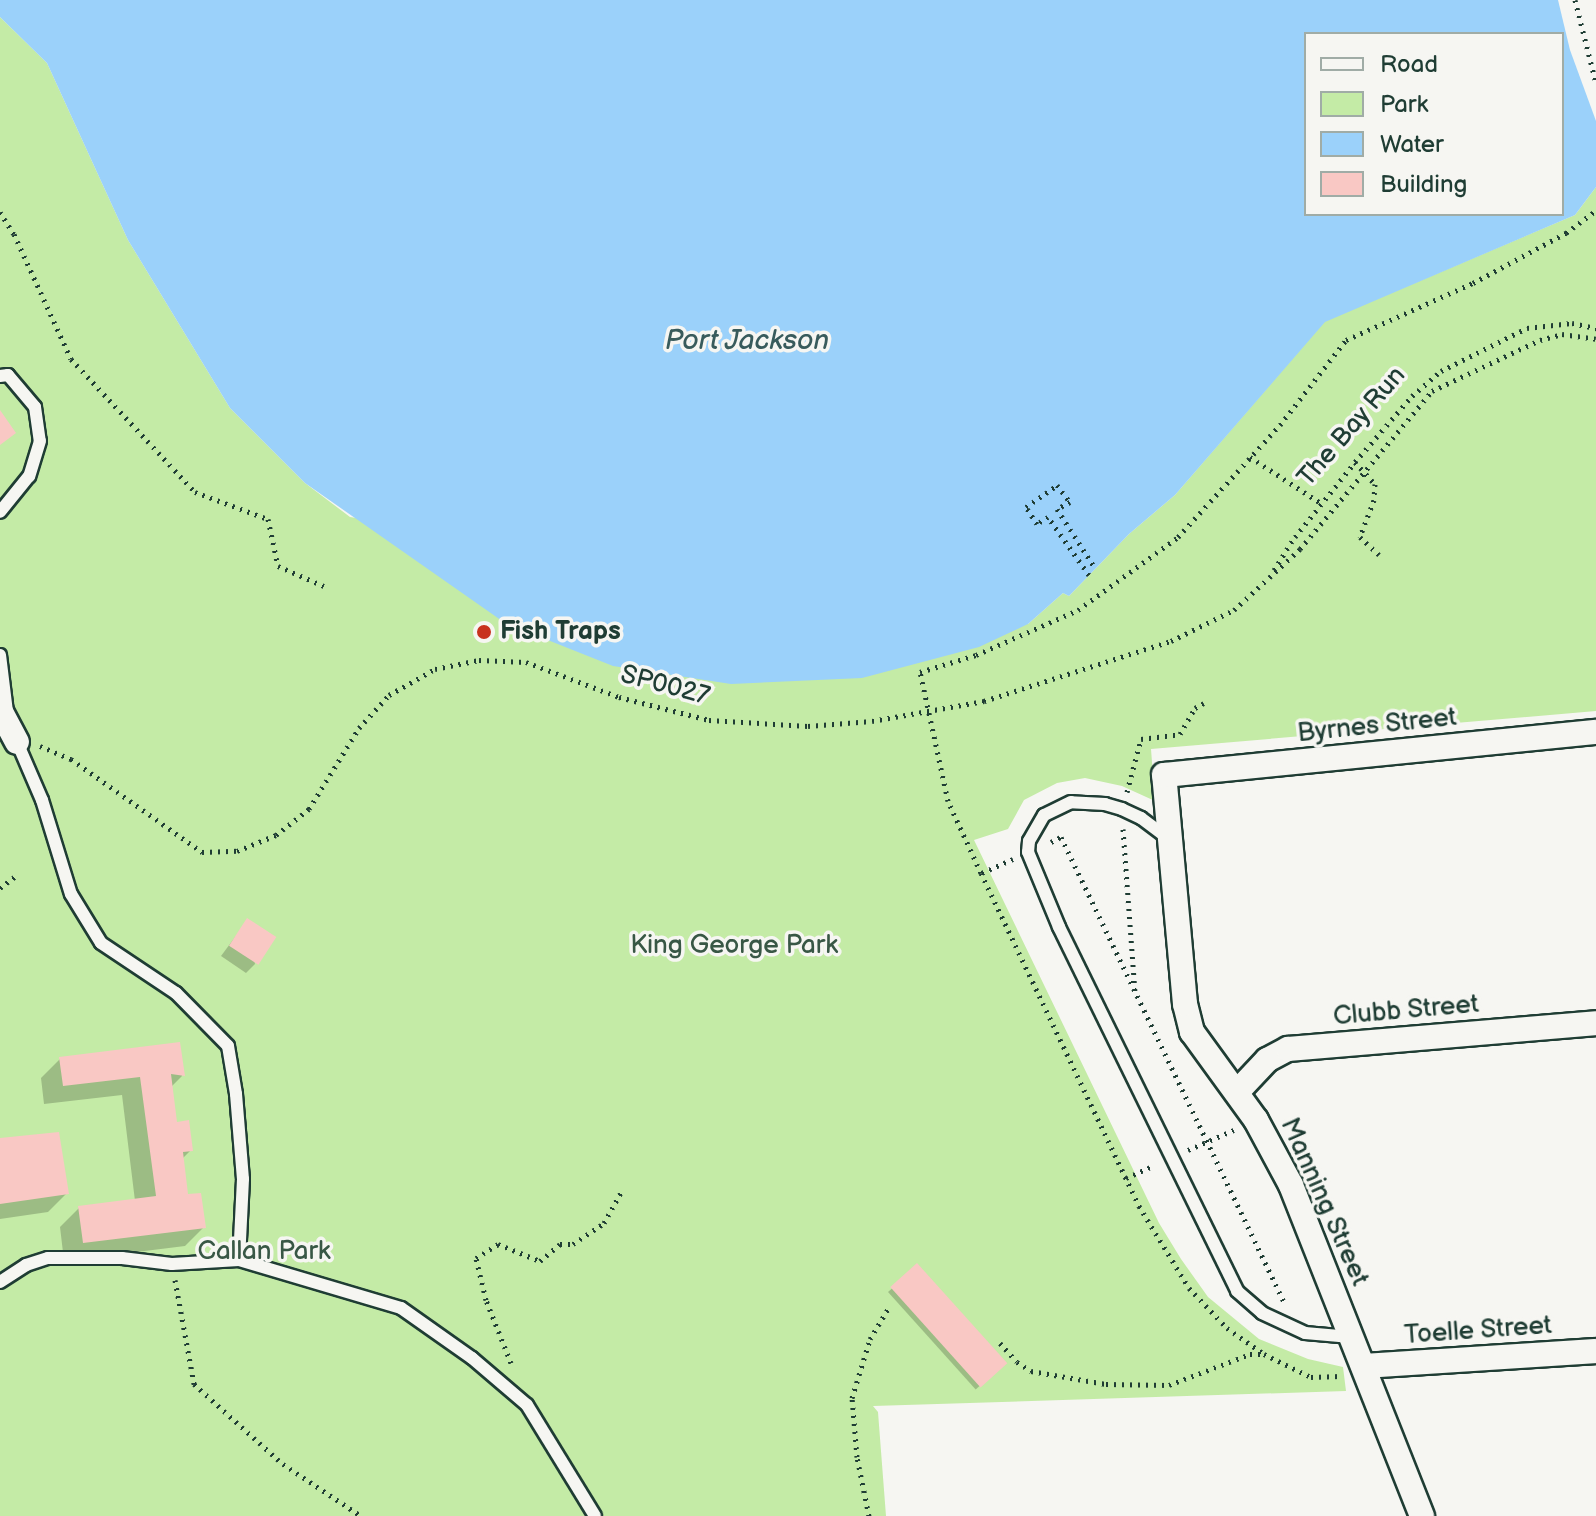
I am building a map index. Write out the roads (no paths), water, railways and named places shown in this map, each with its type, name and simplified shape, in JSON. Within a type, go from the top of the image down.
[{"type":"street","points":[[4,715],[17,742]]},
{"type":"street","name":"Byrnes Street","points":[[1164,775],[1596,732]]},
{"type":"street","name":"Manning Street","points":[[1164,775],[1188,1019],[1205,1054],[1256,1120],[1291,1185],[1422,1516]]},
{"type":"street","name":"Clubb Street","points":[[1237,1092],[1267,1060],[1288,1049],[1596,1023]]},
{"type":"street","name":"Toelle Street","points":[[1364,1366],[1596,1351]]},
{"type":"lane","points":[[0,376],[8,375],[35,407],[40,441],[29,476],[0,512]]},
{"type":"lane","points":[[0,655],[4,715]]},
{"type":"lane","points":[[17,742],[42,800],[71,894],[101,943],[176,993],[228,1046],[236,1094],[243,1179],[239,1260]]},
{"type":"lane","points":[[1169,839],[1141,818],[1122,809],[1105,804],[1071,802],[1044,815],[1029,841],[1028,852],[1059,927],[1230,1280],[1248,1302],[1270,1317],[1305,1333],[1351,1337]]},
{"type":"lane","points":[[0,1282],[26,1265],[48,1258],[122,1258],[172,1264],[239,1260],[401,1308],[472,1358],[527,1405],[595,1516]]},
{"type":"water","name":"Port Jackson","points":[[0,0],[1596,0],[1596,187],[1575,215],[1325,322],[1175,495],[1129,534],[1069,596],[1063,593],[1028,624],[979,647],[862,678],[731,684],[613,666],[505,623],[305,483],[230,408],[128,240],[47,63],[0,17]]},
{"type":"place","name":"Fish Traps","points":[[484,632]]},
{"type":"park label","name":"King George Park","points":[[734,946]]},
{"type":"park label","name":"Callan Park","points":[[264,1252]]}]
